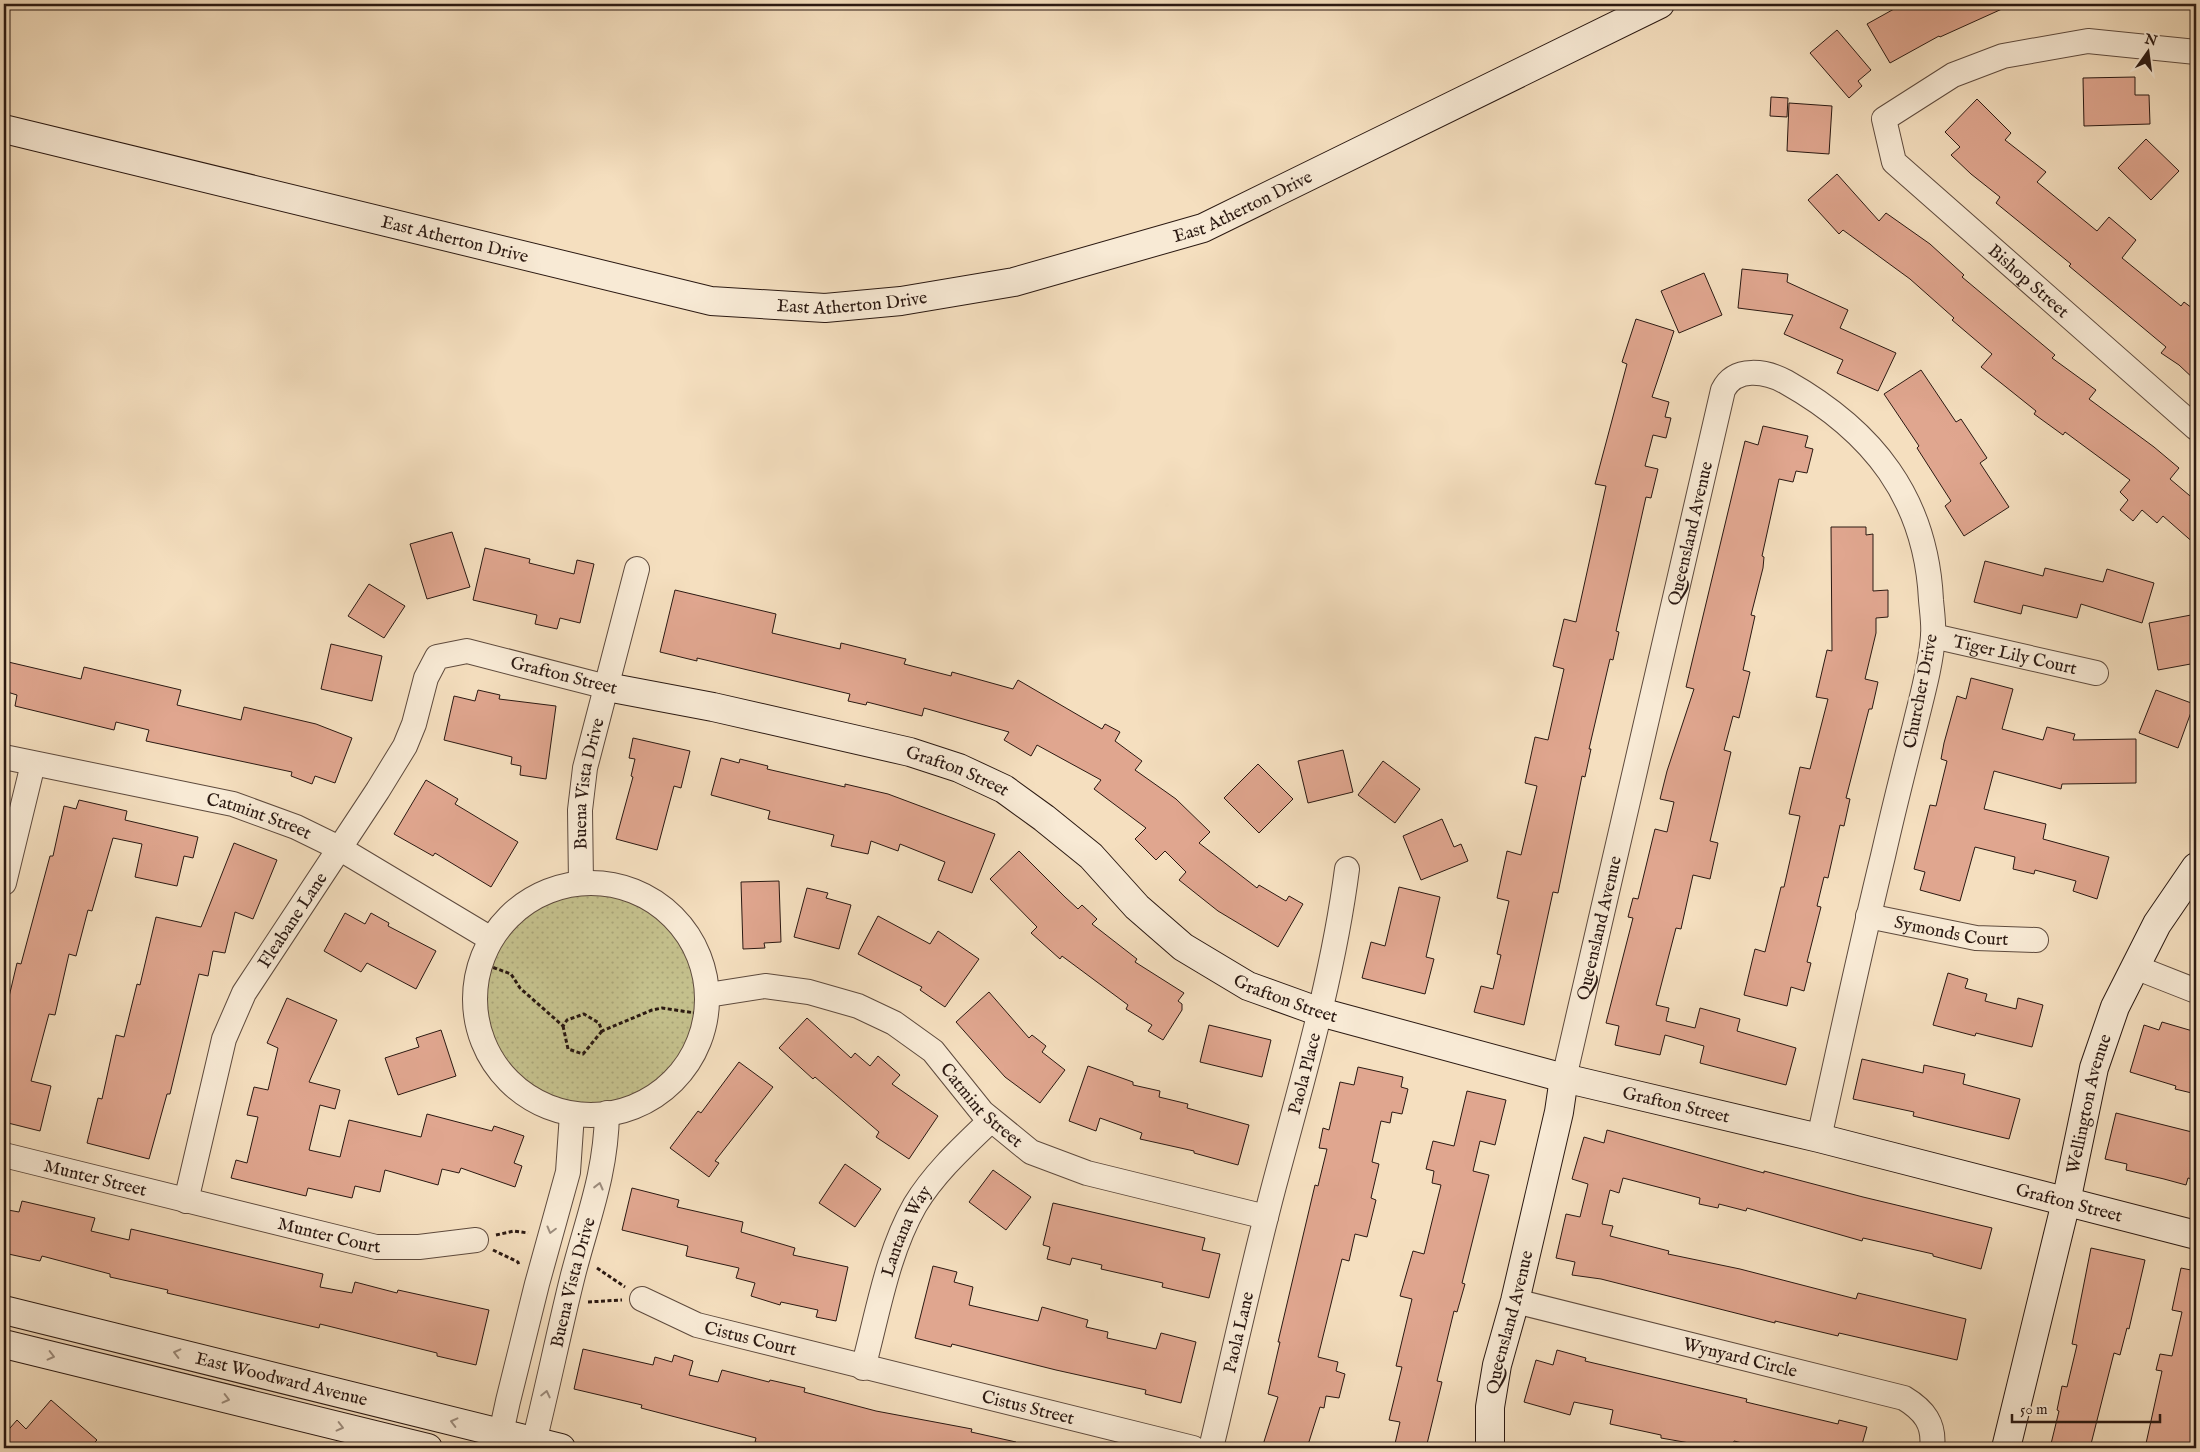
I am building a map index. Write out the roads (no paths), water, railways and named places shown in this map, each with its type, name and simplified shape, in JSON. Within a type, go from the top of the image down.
[{"type":"street","name":"East Atherton Drive","points":[[4,129],[710,301],[825,308],[901,301],[1014,282],[1203,228],[1660,4]]},
{"type":"street","name":"Bishop Street","points":[[2196,52],[2088,41],[2003,56],[1953,75],[1884,119],[1894,162],[2196,428]]},
{"type":"street","name":"Churcher Drive","points":[[1718,409],[1728,381],[1741,373],[1762,374],[1782,380],[1820,401],[1863,438],[1896,479],[1907,500],[1926,550],[1930,573],[1933,636],[1922,695],[1868,916],[1819,1138]]},
{"type":"street","name":"Queensland Avenue","points":[[1490,1448],[1490,1407],[1497,1365],[1515,1301],[1559,1112],[1564,1078],[1718,409]]},
{"type":"street","name":"Buena Vista Drive","points":[[581,883],[580,810],[585,768],[638,569]]},
{"type":"street","name":"Tiger Lily Court","points":[[1933,636],[2096,673]]},
{"type":"street","name":"Grafton Street","points":[[437,657],[467,650],[607,687],[713,707],[891,748],[959,768],[1004,789],[1044,818],[1091,856],[1137,907],[1183,947],[1248,986],[1320,1012],[1564,1078],[1819,1138],[2196,1235]]},
{"type":"street","name":"Fleabane Lane","points":[[186,1201],[224,1039],[244,993],[405,746],[414,724],[426,678],[437,657]]},
{"type":"street","name":"Catmint Street","points":[[4,757],[233,804],[296,827],[339,848],[491,940]]},
{"type":"street","points":[[4,883],[33,764]]},
{"type":"street","name":"Wellington Avenue","points":[[2006,1448],[2066,1202],[2094,1068],[2115,1007],[2157,924],[2196,867]]},
{"type":"street","name":"Paola Place","points":[[1266,1217],[1320,1012],[1340,926],[1347,869]]},
{"type":"street","points":[[581,883],[624,888],[653,901],[672,915],[694,944],[703,966],[707,1004],[704,1030],[694,1054],[672,1084],[654,1098],[622,1112],[572,1114],[560,1112],[530,1099],[508,1082],[488,1056],[477,1026],[474,1003],[475,980],[491,940],[503,922],[525,902],[557,888],[581,883]]},
{"type":"street","name":"Symonds Court","points":[[1868,916],[1976,938],[2036,940]]},
{"type":"street","points":[[2136,967],[2196,991]]},
{"type":"street","name":"Catmint Street","points":[[707,1004],[765,986],[809,992],[858,1006],[894,1023],[933,1051],[982,1112],[1031,1152],[1088,1173],[1266,1217]]},
{"type":"street","name":"Buena Vista Drive","points":[[531,1445],[580,1249],[602,1175],[607,1138],[607,1112]]},
{"type":"street","name":"Buena Vista Drive","points":[[503,1441],[537,1284],[568,1172],[572,1114]]},
{"type":"street","name":"Lantana Way","points":[[863,1368],[896,1243],[916,1204],[941,1168],[991,1120]]},
{"type":"street","name":"Munter Street","points":[[4,1155],[186,1201]]},
{"type":"street","name":"Munter Court","points":[[186,1201],[376,1247],[419,1247],[476,1240]]},
{"type":"street","name":"Paola Lane","points":[[1211,1448],[1266,1217]]},
{"type":"street","name":"Cistus Court","points":[[642,1299],[696,1325],[863,1368]]},
{"type":"street","name":"Wynyard Circle","points":[[1515,1301],[1904,1398],[1919,1407],[1930,1422],[1933,1433],[1932,1448]]},
{"type":"street","name":"East Woodward Avenue","points":[[4,1310],[503,1441],[561,1448]]},
{"type":"street","name":"East Woodward Avenue","points":[[4,1344],[428,1448]]},
{"type":"street","name":"Cistus Street","points":[[863,1368],[1194,1448]]}]
